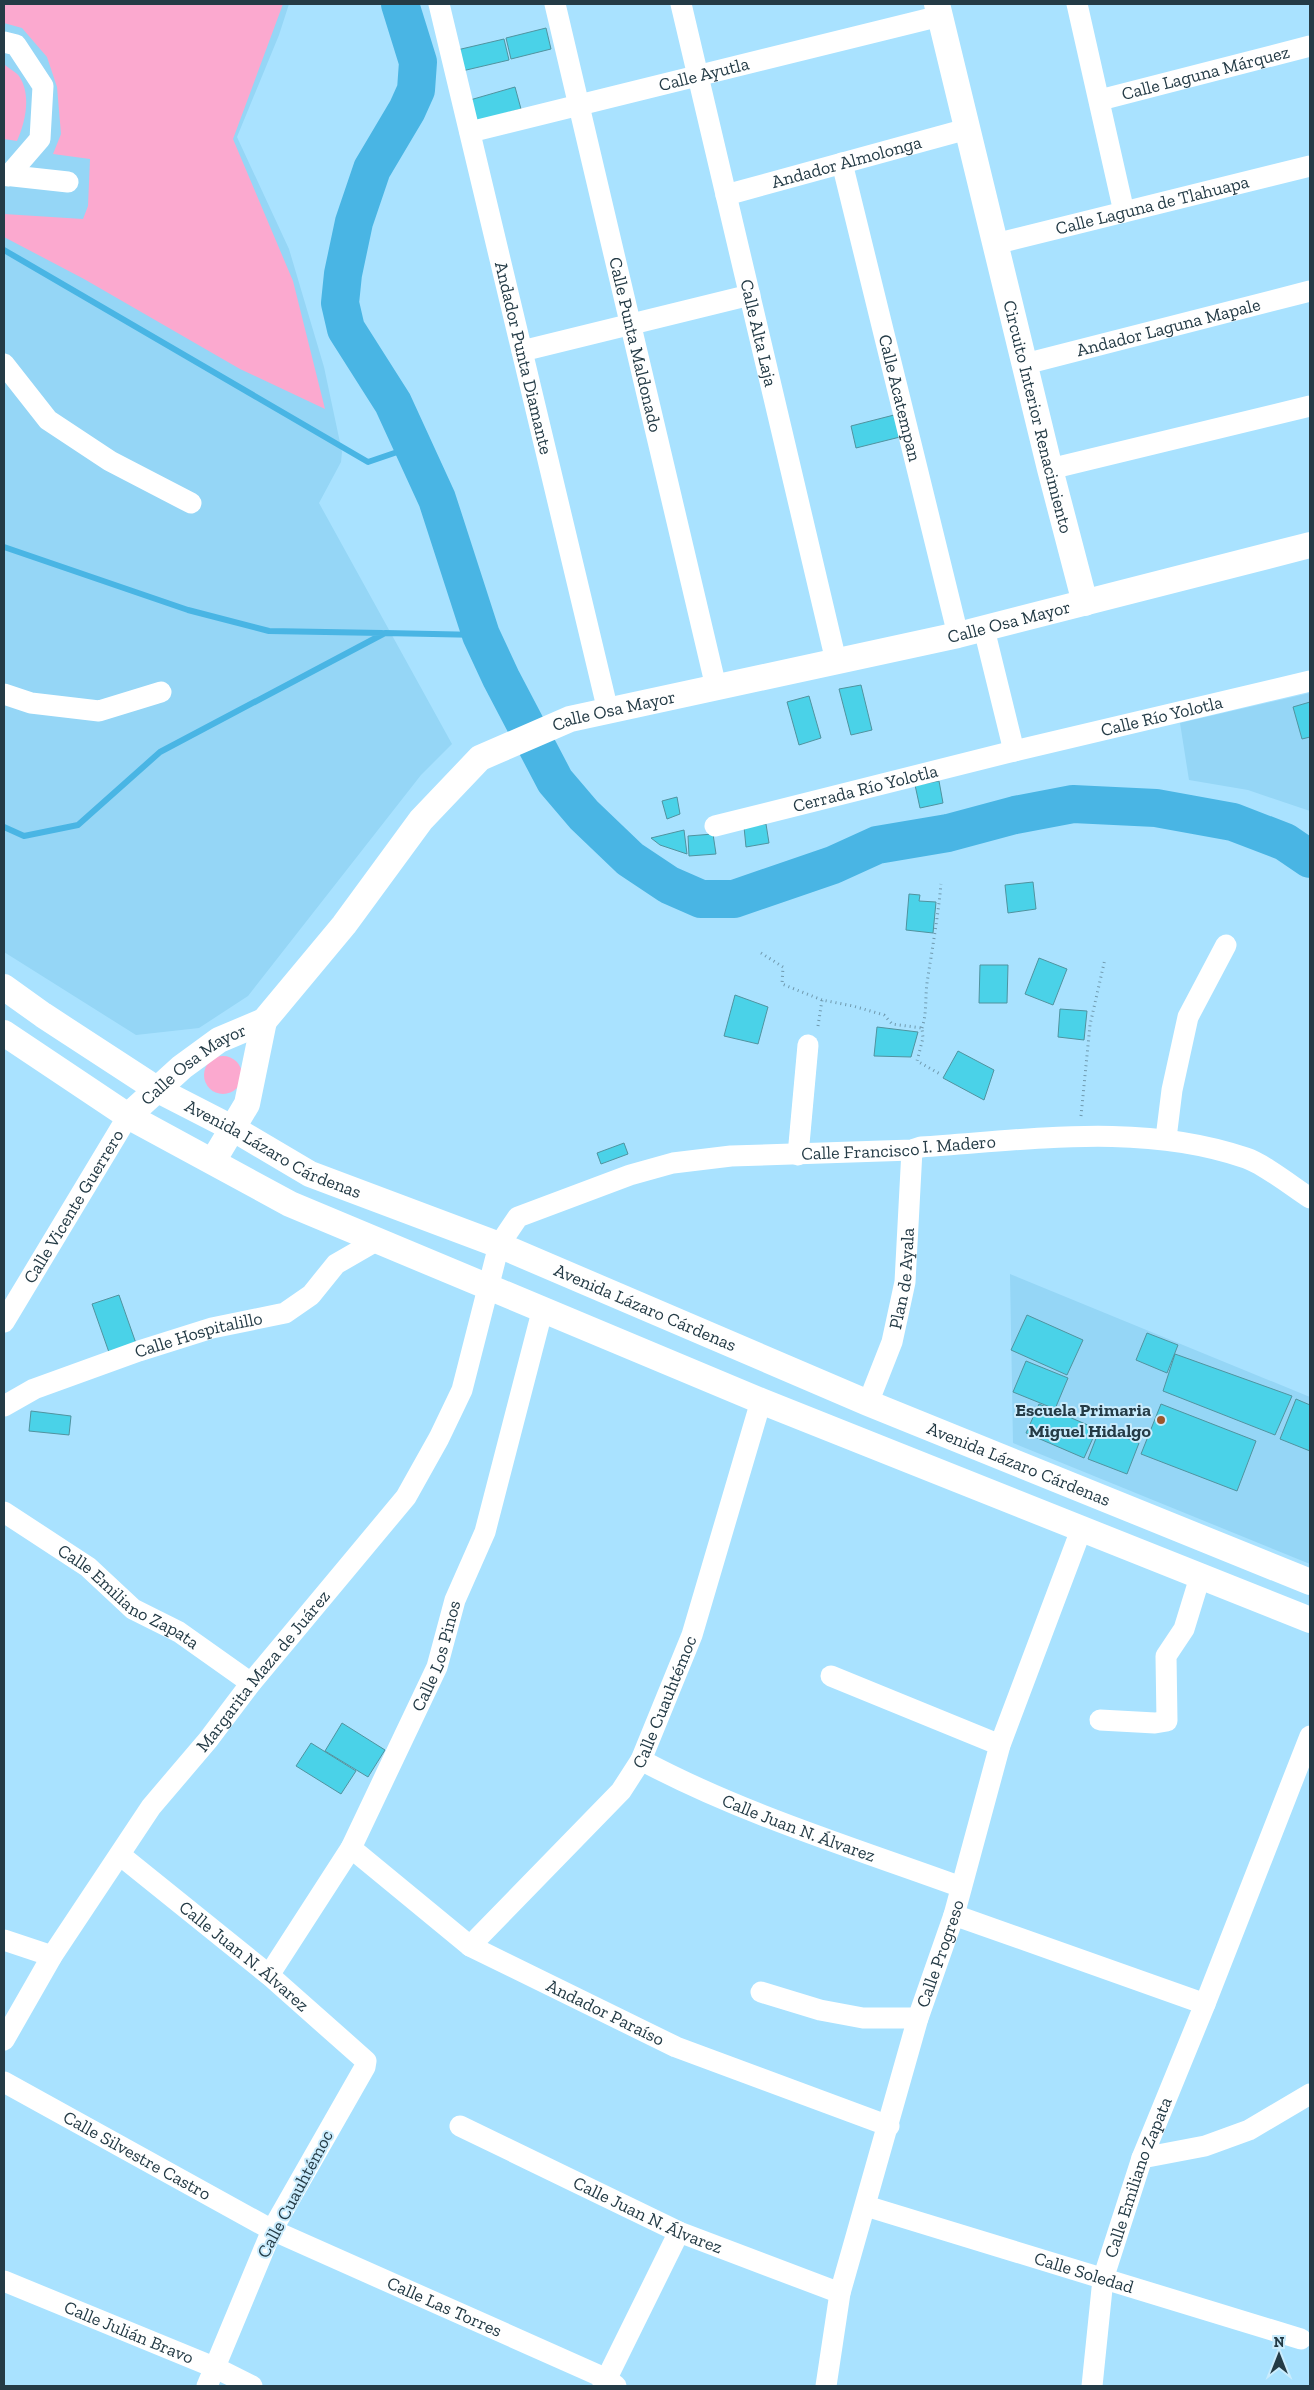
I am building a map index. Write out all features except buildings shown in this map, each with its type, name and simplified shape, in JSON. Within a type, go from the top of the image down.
[{"type":"main road","name":"Circuito Interior Renacimiento","points":[[938,10],[1050,470],[1085,603]]},
{"type":"main road","points":[[1085,603],[1310,545]]},
{"type":"main road","name":"Calle Osa Mayor","points":[[128,1116],[182,1067],[219,1040],[264,1021],[344,925],[422,820],[480,758],[570,719],[958,635],[1085,603]]},
{"type":"main road","name":"Avenida Lázaro Cárdenas","points":[[4,987],[43,1015],[158,1090],[234,1130],[310,1174],[500,1245],[868,1403],[1310,1582]]},
{"type":"main road","name":"Calle Osa Mayor","points":[[213,1161],[234,1130],[247,1104],[264,1021]]},
{"type":"main road","points":[[4,1033],[128,1116],[290,1204],[376,1241],[543,1308],[761,1401],[1310,1620]]},
{"type":"street","name":"Andador Punta Diamante","points":[[439,4],[608,712]]},
{"type":"street","name":"Calle Punta Maldonado","points":[[555,4],[632,324],[716,687]]},
{"type":"street","name":"Calle Alta Laja","points":[[681,4],[836,661]]},
{"type":"street","points":[[1077,4],[1124,212]]},
{"type":"street","name":"Calle Ayutla","points":[[470,132],[697,77],[938,10]]},
{"type":"street","points":[[4,42],[16,45],[43,86],[40,139],[6,176]]},
{"type":"street","name":"Calle Laguna Márquez","points":[[1100,100],[1310,46]]},
{"type":"street","name":"Andador Almolonga","points":[[726,195],[967,129]]},
{"type":"street","name":"Calle Acatempan","points":[[842,163],[958,635]]},
{"type":"street","name":"Calle Laguna de Tlahuapa","points":[[995,244],[1310,167]]},
{"type":"street","points":[[6,176],[68,182]]},
{"type":"street","name":"Andador Laguna Mapale","points":[[1025,364],[1310,292]]},
{"type":"street","points":[[522,351],[750,295]]},
{"type":"street","points":[[4,364],[48,420],[110,461],[191,503]]},
{"type":"street","points":[[1050,470],[1310,406]]},
{"type":"street","points":[[984,629],[1014,751]]},
{"type":"street","name":"Calle Río Yolotla","points":[[1014,751],[1310,681]]},
{"type":"street","points":[[4,694],[32,703],[99,711],[161,692]]},
{"type":"street","name":"Cerrada Río Yolotla","points":[[715,826],[1014,751]]},
{"type":"street","points":[[1166,1138],[1172,1090],[1188,1017],[1226,946]]},
{"type":"street","points":[[798,1155],[808,1045]]},
{"type":"street","name":"Calle Vicente Guerrero","points":[[4,1322],[128,1116]]},
{"type":"street","name":"Calle Francisco I. Madero","points":[[490,1287],[500,1245],[518,1217],[630,1175],[673,1163],[731,1156],[912,1150],[922,1147],[1082,1136],[1166,1138],[1247,1158],[1310,1198]]},
{"type":"street","name":"Plan de Ayala","points":[[868,1403],[892,1342],[905,1282],[912,1150]]},
{"type":"street","name":"Calle Hospitalillo","points":[[4,1406],[34,1389],[139,1351],[212,1328],[285,1313],[311,1295],[336,1264],[376,1241]]},
{"type":"street","name":"Margarita Maza de Juárez","points":[[4,2040],[52,1956],[151,1807],[208,1740],[251,1683],[406,1497],[439,1438],[462,1390],[490,1287]]},
{"type":"street","name":"Calle Los Pinos","points":[[268,1975],[351,1848],[437,1667],[455,1600],[485,1532],[543,1308]]},
{"type":"street","name":"Calle Cuauhtémoc","points":[[470,1946],[621,1791],[641,1760],[692,1636],[761,1401]]},
{"type":"street","name":"Calle Emiliano Zapata","points":[[4,1512],[88,1567],[133,1609],[179,1632],[251,1683]]},
{"type":"street","name":"Calle Progreso","points":[[826,2386],[840,2293],[889,2126],[918,2018],[954,1914],[1000,1746],[1081,1530]]},
{"type":"street","points":[[1100,1720],[1156,1723],[1167,1721],[1166,1656],[1184,1629],[1200,1577]]},
{"type":"street","points":[[831,1676],[1000,1746]]},
{"type":"street","name":"Calle Emiliano Zapata","points":[[1092,2386],[1103,2279],[1142,2158],[1205,2004],[1310,1736]]},
{"type":"street","name":"Calle Juan N. Álvarez","points":[[641,1760],[684,1783],[961,1887]]},
{"type":"street","name":"Andador Paraíso","points":[[351,1848],[470,1946],[676,2047],[889,2126]]},
{"type":"street","name":"Calle Juan N. Álvarez","points":[[120,1855],[268,1975],[366,2061]]},
{"type":"street","points":[[954,1914],[1205,2004]]},
{"type":"street","points":[[4,1940],[52,1956]]},
{"type":"street","points":[[761,1992],[820,2010],[863,2018],[918,2018]]},
{"type":"street","name":"Calle Cuauhtémoc","points":[[212,2377],[272,2230],[365,2067],[366,2061]]},
{"type":"street","name":"Calle Silvestre Castro","points":[[4,2082],[272,2230]]},
{"type":"street","points":[[1142,2158],[1205,2146],[1249,2130],[1310,2094]]},
{"type":"street","name":"Calle Juan N. Álvarez","points":[[460,2126],[679,2232],[840,2293]]},
{"type":"street","name":"Calle Soledad","points":[[866,2206],[1301,2339]]},
{"type":"street","name":"Calle Las Torres","points":[[272,2230],[609,2384]]},
{"type":"street","points":[[609,2384],[679,2232]]},
{"type":"street","name":"Calle Julián Bravo","points":[[4,2281],[212,2377],[252,2386]]},
{"type":"path","points":[[940,1074],[917,1061],[923,1038],[922,1028],[926,1013],[927,984],[935,941],[941,884]]},
{"type":"path","points":[[761,953],[783,967],[782,984],[822,1000],[884,1015],[892,1024],[922,1028]]},
{"type":"path","points":[[1082,1136],[1081,1114],[1090,1025],[1105,959]]},
{"type":"path","points":[[808,1045],[815,1040],[822,1000]]},
{"type":"shaded area","points":[[4,4],[289,4],[279,35],[237,137],[289,249],[324,367],[342,452],[341,462],[319,503],[452,744],[421,775],[248,996],[199,1028],[136,1035],[4,952]]},
{"type":"shaded area","points":[[4,4],[283,4],[233,139],[293,281],[325,409],[240,369],[84,279],[4,237],[4,214],[83,219],[88,206],[90,159],[53,154],[61,134],[57,87],[47,57],[22,28],[4,23]]},
{"type":"shaded area","points":[[4,64],[19,76],[25,92],[25,118],[17,141],[4,139]]},
{"type":"shaded area","points":[[1310,693],[1310,811],[1248,790],[1189,780],[1180,723]]},
{"type":"shaded area","points":[[223,1056],[236,1062],[242,1075],[236,1088],[223,1094],[210,1088],[204,1075],[210,1062]]},
{"type":"shaded area","name":"Escuela Primaria Miguel Hidalgo","points":[[1010,1274],[1310,1397],[1310,1564],[1013,1443]]},
{"type":"waterway","points":[[400,4],[418,62],[416,90],[407,110],[372,169],[354,222],[343,274],[340,303],[346,329],[393,403],[437,499],[481,635],[501,678],[555,781],[584,815],[630,859],[669,885],[701,899],[734,899],[833,865],[877,845],[948,833],[1015,815],[1073,804],[1156,808],[1233,822],[1285,842],[1310,859]]},
{"type":"waterway","points":[[4,250],[368,462],[412,447]]},
{"type":"waterway","points":[[4,547],[188,610],[269,631],[382,633]]},
{"type":"waterway","points":[[4,827],[24,836],[78,825],[160,752],[385,633],[481,635]]},
{"type":"place","name":"Escuela Primaria Miguel Hidalgo","points":[[1161,1420]]}]
